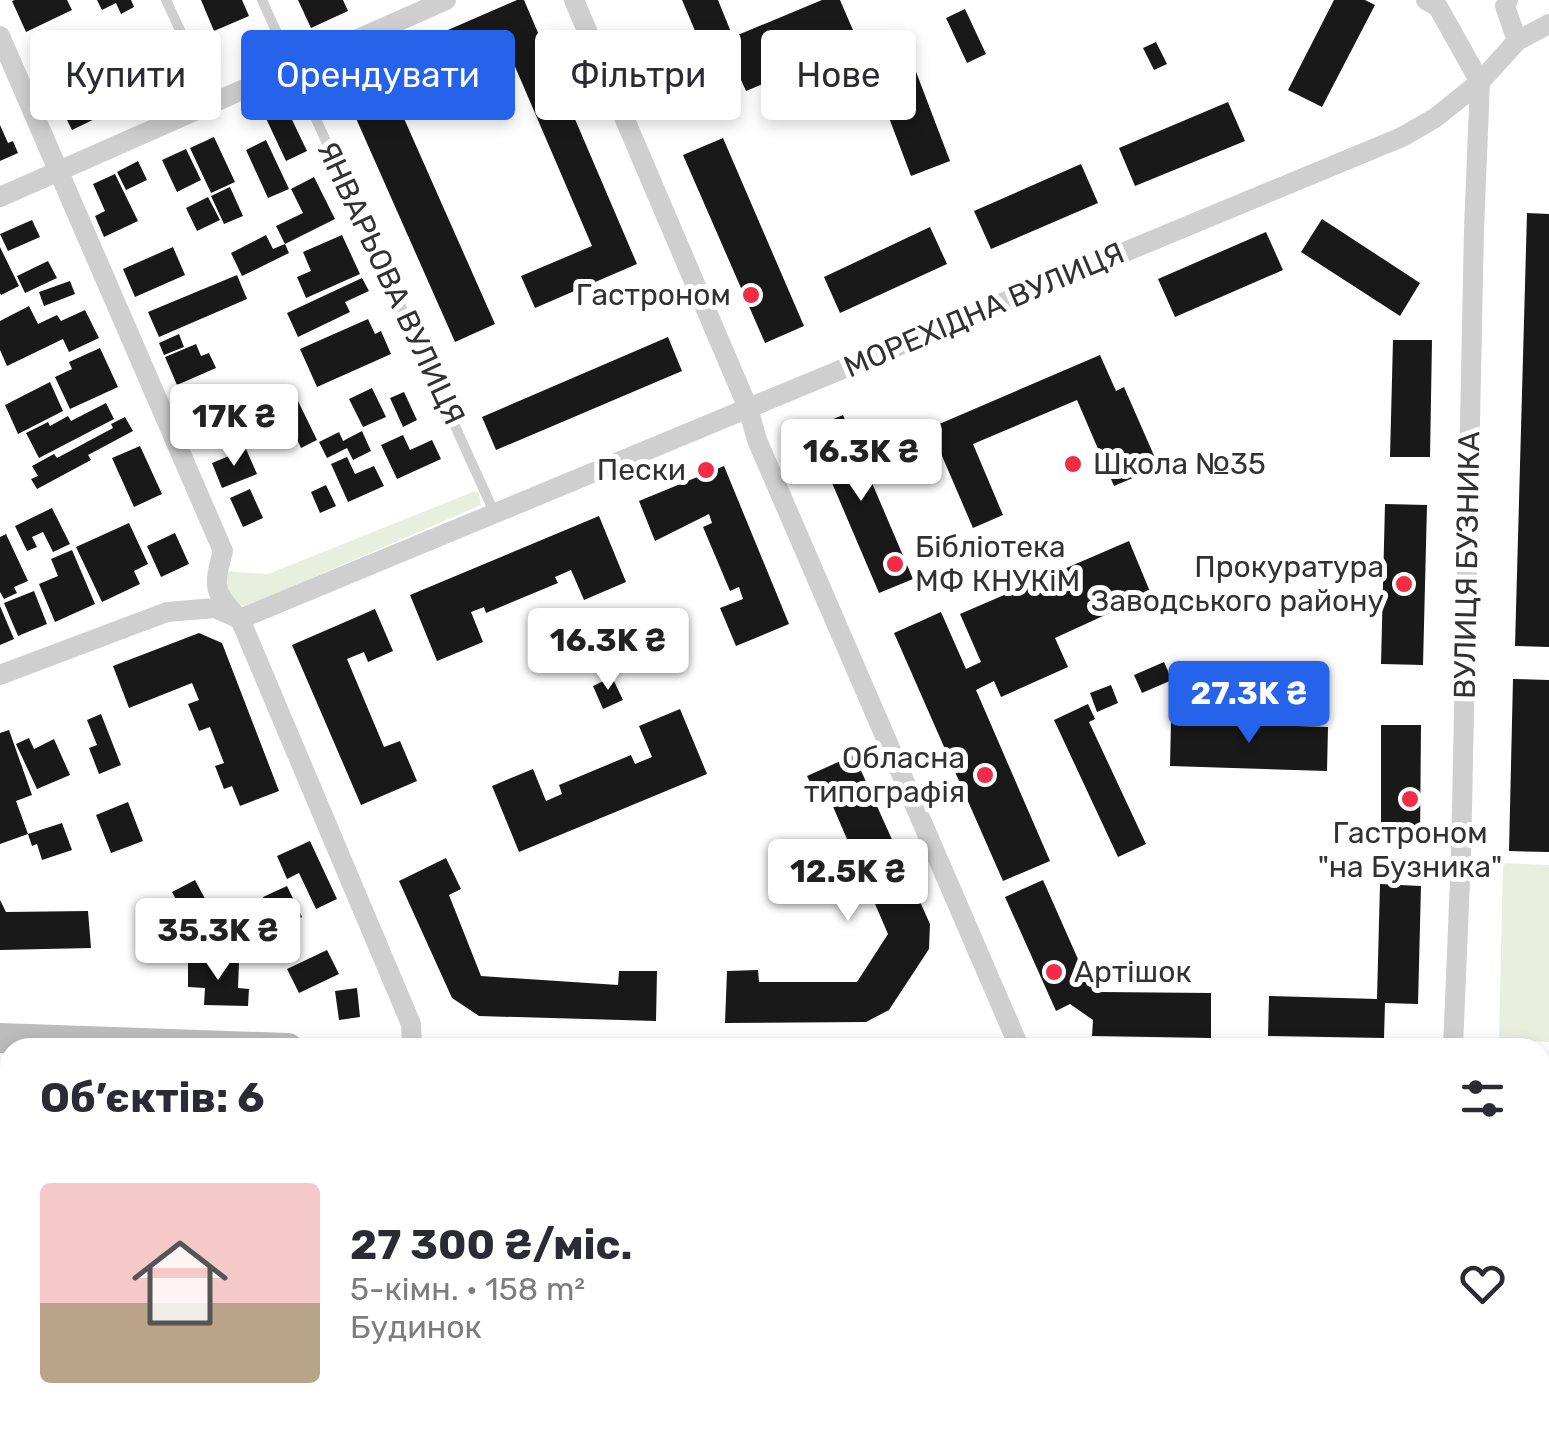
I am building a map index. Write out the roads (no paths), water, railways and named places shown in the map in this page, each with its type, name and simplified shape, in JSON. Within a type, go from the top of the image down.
[{"type":"street","points":[[379,30],[446,0]]},
{"type":"street","points":[[574,0],[1013,1038]]},
{"type":"street","points":[[1426,0],[1438,6],[1480,82]]},
{"type":"street","points":[[1508,0],[1505,6],[1517,42]]},
{"type":"street","name":"МОРЕХІДНА ВУЛИЦЯ","points":[[240,619],[1402,137],[1435,118],[1480,82],[1517,42],[1549,24]]},
{"type":"street","points":[[0,36],[223,551],[214,581],[220,600],[240,619],[411,1024],[412,1038]]},
{"type":"street","name":"ВУЛИЦЯ БУЗНИКА","points":[[1452,1038],[1461,856],[1480,82]]},
{"type":"street","points":[[0,197],[175,120]]},
{"type":"street","points":[[0,675],[166,612],[215,608],[240,619]]},
{"type":"lane","points":[[166,0],[180,30]]},
{"type":"lane","name":"ЯНВАРЬОВА ВУЛИЦЯ","points":[[262,0],[275,30]]},
{"type":"lane","name":"ЯНВАРЬОВА ВУЛИЦЯ","points":[[315,120],[494,512]]},
{"type":"place","name":"Гастроном","points":[[751,295]]},
{"type":"place","name":"Школа №35","points":[[1073,464]]},
{"type":"place","name":"Пески","points":[[706,470]]},
{"type":"place","name":"Бібліотека МФ КНУКіМ","points":[[895,564]]},
{"type":"place","name":"Прокуратура Заводського району","points":[[1404,584]]},
{"type":"place","name":"Обласна типографія","points":[[985,775]]},
{"type":"place","name":"Гастроном \"на Бузника\"","points":[[1410,799]]},
{"type":"place","name":"Артішок","points":[[1054,972]]}]
